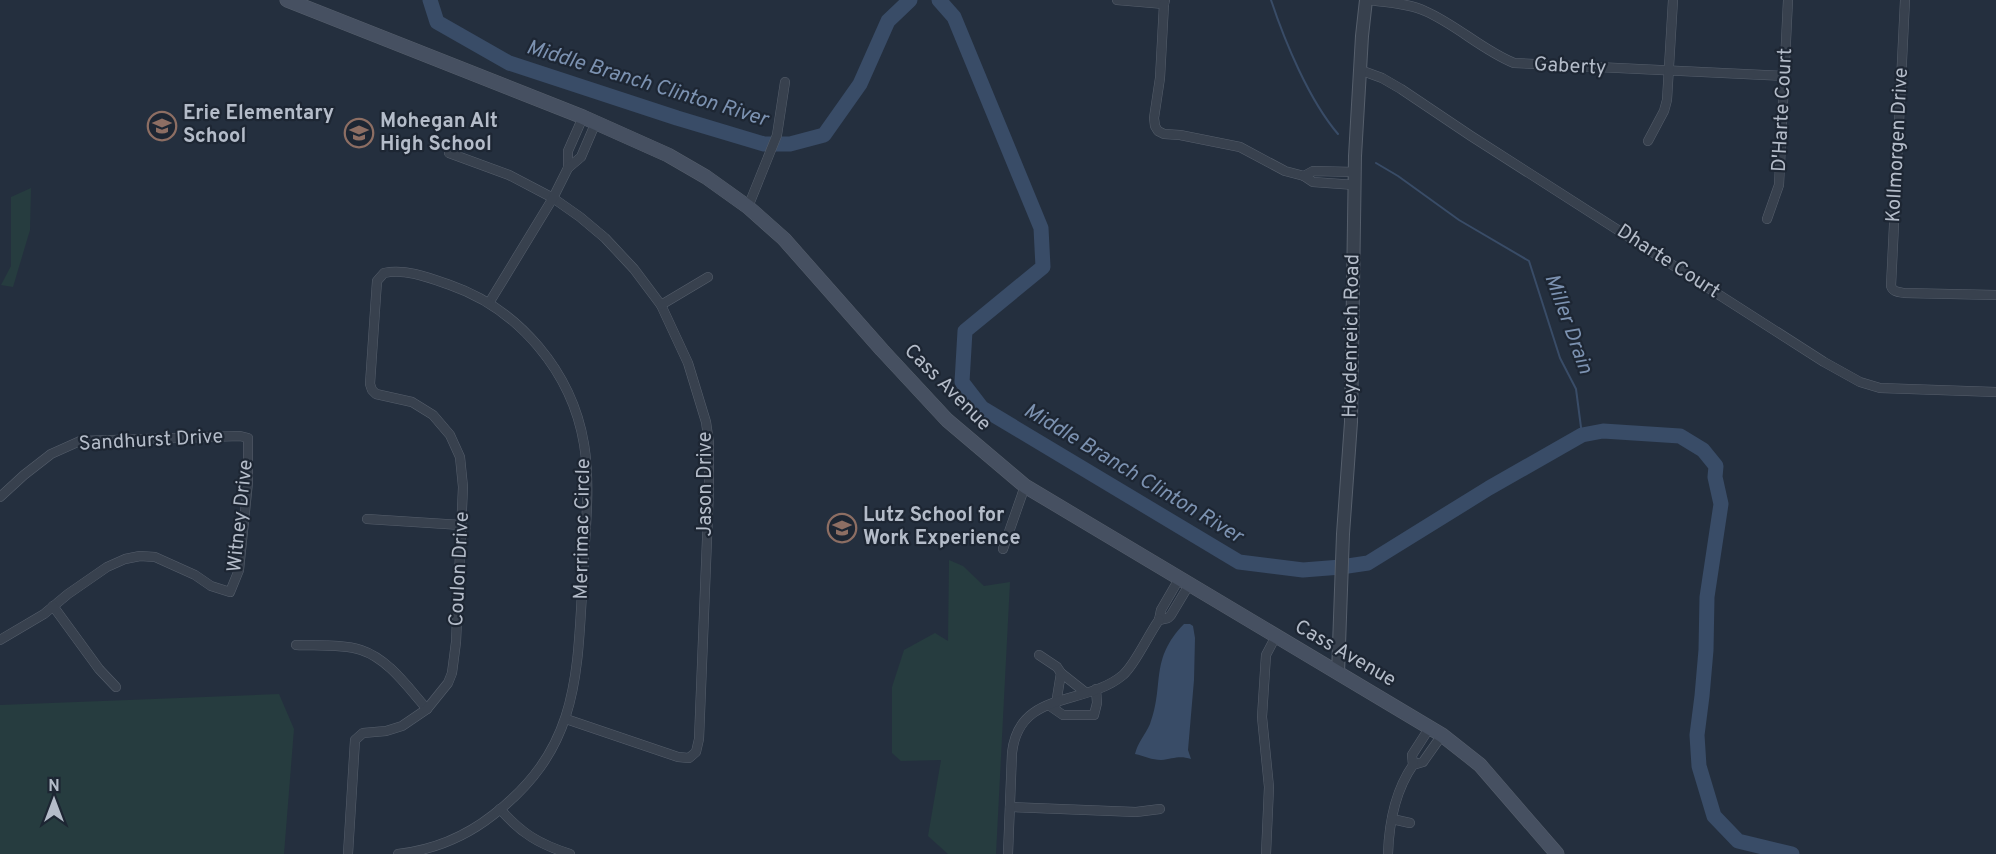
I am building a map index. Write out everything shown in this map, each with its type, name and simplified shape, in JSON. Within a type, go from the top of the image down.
[{"type":"main road","name":"Cass Avenue","points":[[286,0],[307,4],[589,119],[689,167],[748,207],[803,258],[946,420],[1024,486],[1442,735],[1479,765],[1557,854]]},
{"type":"street","points":[[1117,0],[1165,2],[1160,78],[1154,118],[1158,131],[1240,147],[1285,171],[1304,176],[1313,182],[1329,183],[1355,178]]},
{"type":"street","name":"Heydenreich Road","points":[[1338,673],[1343,534],[1351,422],[1355,178],[1360,70],[1368,0]]},
{"type":"street","name":"Gaberty","points":[[1368,0],[1424,10],[1492,53],[1514,63],[1785,76]]},
{"type":"street","points":[[1648,141],[1666,106],[1673,0]]},
{"type":"street","name":"D'Harte Court","points":[[1767,219],[1779,185],[1788,0]]},
{"type":"street","name":"Kollmorgen Drive","points":[[1905,0],[1891,278],[1893,289],[1904,292],[1996,295]]},
{"type":"street","name":"Dharte Court","points":[[1360,70],[1382,78],[1401,89],[1824,362],[1860,382],[1880,388],[1996,392]]},
{"type":"street","points":[[748,207],[777,135],[785,82]]},
{"type":"street","points":[[568,168],[567,151],[589,119]]},
{"type":"street","points":[[489,303],[553,198],[568,168],[581,157],[589,119]]},
{"type":"street","name":"Jason Drive","points":[[449,153],[509,175],[553,198],[580,217],[618,250],[661,305],[688,363],[698,391],[708,432],[709,489],[698,747],[693,756],[678,757],[566,719]]},
{"type":"street","points":[[1304,176],[1313,171],[1330,171],[1355,178]]},
{"type":"street","points":[[1329,183],[1330,171]]},
{"type":"street","name":"Merrimac Circle","points":[[379,277],[390,272],[410,273],[458,288],[489,303],[531,337],[560,377],[579,423],[584,443],[586,491],[578,661],[572,700],[553,750],[526,786],[500,809],[461,836],[434,846],[398,854]]},
{"type":"street","name":"Coulon Drive","points":[[348,854],[355,740],[363,733],[386,731],[402,726],[427,709],[448,683],[454,662],[463,470],[450,435],[433,415],[401,398],[379,395],[372,390],[370,380],[375,298],[379,277]]},
{"type":"street","points":[[661,305],[708,277]]},
{"type":"street","name":"Sandhurst Drive","points":[[0,497],[51,454],[80,441],[240,436],[248,438]]},
{"type":"street","name":"Witney Drive","points":[[53,606],[107,567],[124,559],[140,556],[154,557],[173,564],[211,586],[230,592],[239,570],[248,482],[248,438]]},
{"type":"street","points":[[1003,549],[1024,486]]},
{"type":"street","points":[[367,519],[461,525]]},
{"type":"street","points":[[1008,854],[1012,753],[1020,724],[1028,716],[1111,683],[1124,674],[1159,620],[1161,610],[1184,582]]},
{"type":"street","points":[[0,640],[44,614],[53,606],[99,669],[116,687]]},
{"type":"street","points":[[1266,854],[1269,788],[1262,717],[1266,655],[1276,636]]},
{"type":"street","points":[[296,645],[359,649],[374,656],[392,670],[427,709]]},
{"type":"street","points":[[1039,655],[1085,692]]},
{"type":"street","points":[[1053,705],[1061,673]]},
{"type":"street","points":[[1053,705],[1063,715],[1094,715],[1097,703],[1096,689]]},
{"type":"street","points":[[1388,854],[1392,819],[1401,784],[1413,765],[1412,755],[1430,727]]},
{"type":"street","points":[[1413,765],[1423,762],[1442,735]]},
{"type":"street","points":[[1010,807],[1136,812],[1160,809]]},
{"type":"street","points":[[500,809],[533,840],[570,854]]},
{"type":"street","points":[[1392,819],[1410,823]]},
{"type":"green space","points":[[31,188],[30,230],[13,287],[1,285],[11,266],[11,197]]},
{"type":"green space","points":[[949,560],[963,566],[984,586],[1010,582],[996,854],[948,854],[928,836],[941,760],[901,761],[892,753],[892,687],[904,650],[935,633],[948,641]]},
{"type":"green space","points":[[279,694],[294,729],[284,854],[0,854],[0,705]]},
{"type":"water","points":[[1184,624],[1193,626],[1195,638],[1188,750],[1191,759],[1179,757],[1151,759],[1135,754],[1150,724],[1157,697],[1159,672],[1166,649]]},
{"type":"waterway","name":"Middle Branch Clinton River","points":[[430,0],[437,22],[509,63],[764,144],[790,144],[824,135],[860,84],[888,21],[910,0]]},
{"type":"waterway","name":"Middle Branch Clinton River","points":[[939,0],[954,17],[1041,228],[1043,267],[965,331],[962,382],[982,408],[1239,562],[1303,570],[1368,563],[1489,488],[1582,435],[1603,431],[1680,436],[1703,450],[1716,466],[1715,477],[1721,504],[1707,597],[1706,650],[1697,735],[1699,766],[1714,816],[1738,841],[1792,854]]},
{"type":"waterway","name":"Miller Drain","points":[[1271,0],[1299,70],[1317,105],[1338,134]]},
{"type":"waterway","name":"Miller Drain","points":[[1376,163],[1459,220],[1529,261],[1560,358],[1576,389],[1582,435]]},
{"type":"place","name":"Erie Elementary School","points":[[162,126]]},
{"type":"place","name":"Mohegan Alt High School","points":[[359,133]]},
{"type":"place","name":"Lutz School for Work Experience","points":[[842,528]]}]
